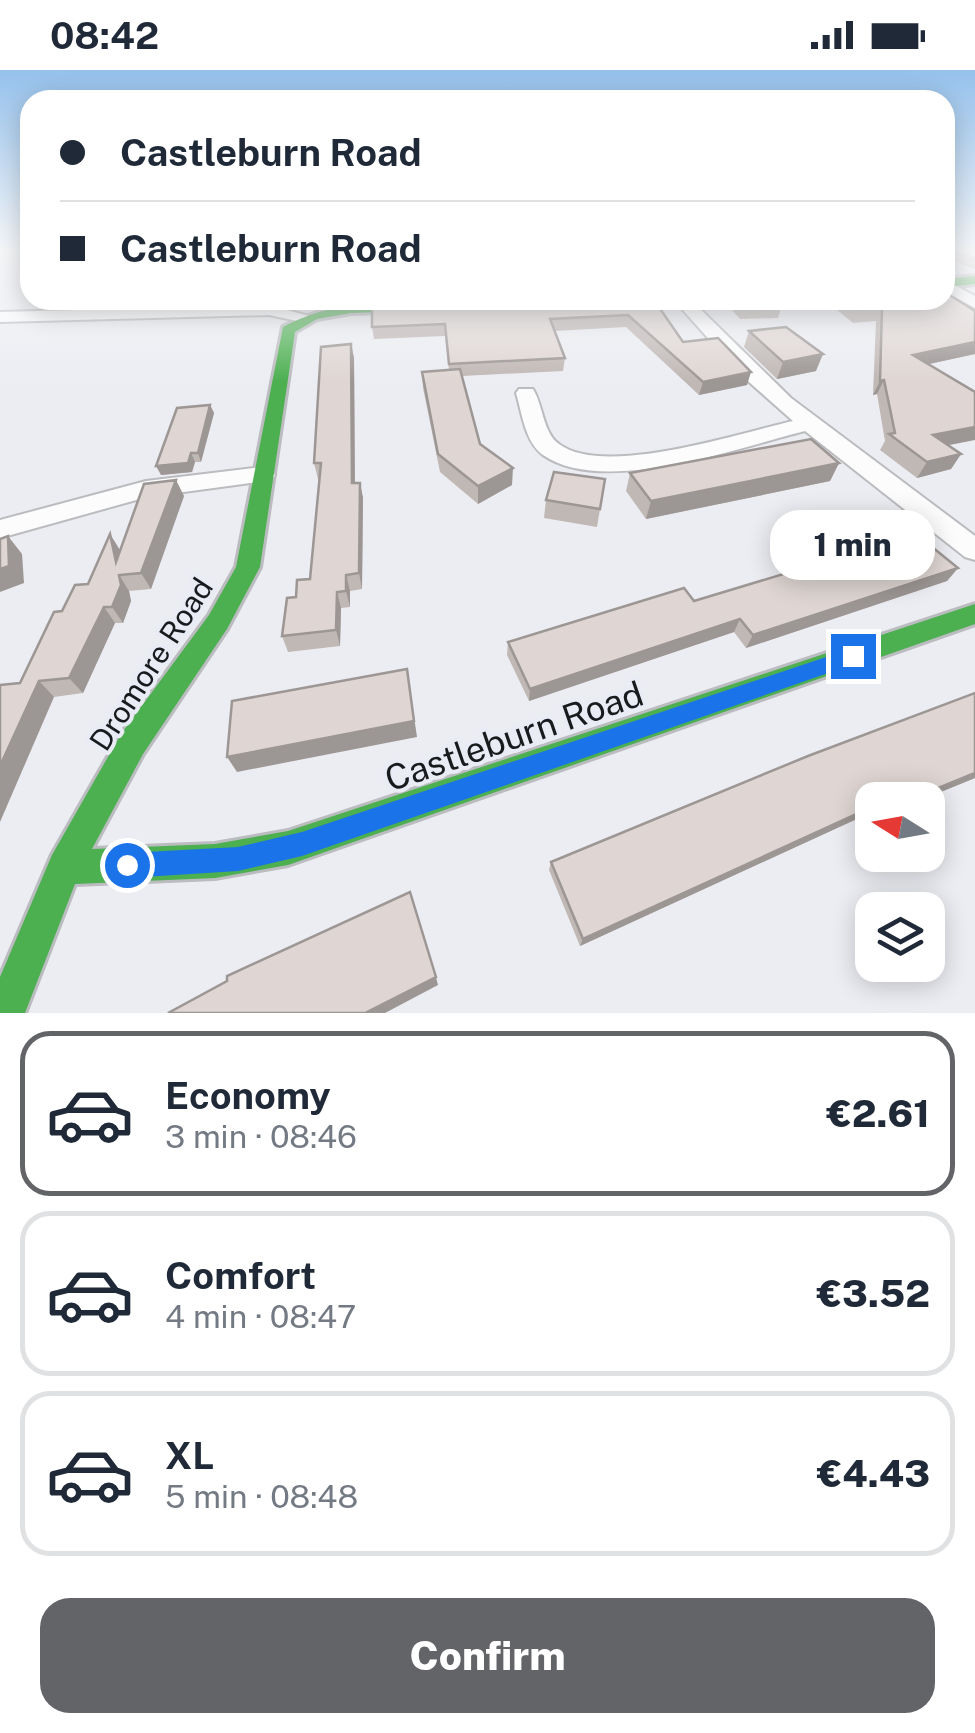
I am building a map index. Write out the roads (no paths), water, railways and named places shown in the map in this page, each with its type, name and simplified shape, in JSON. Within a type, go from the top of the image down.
[{"type":"street","points":[[0,317],[281,310],[306,318],[334,310]]},
{"type":"street","points":[[691,310],[719,343],[812,422],[975,550]]},
{"type":"street","name":"Dromore Road","points":[[5,1013],[64,867],[132,744],[236,591],[248,567],[283,340],[291,327],[306,318]]},
{"type":"street","points":[[526,393],[547,446],[564,458],[586,463],[626,462],[812,422]]},
{"type":"street","points":[[0,528],[136,491],[264,475]]},
{"type":"street","name":"Castleburn Road","points":[[64,867],[215,862],[302,844],[975,614]]}]
